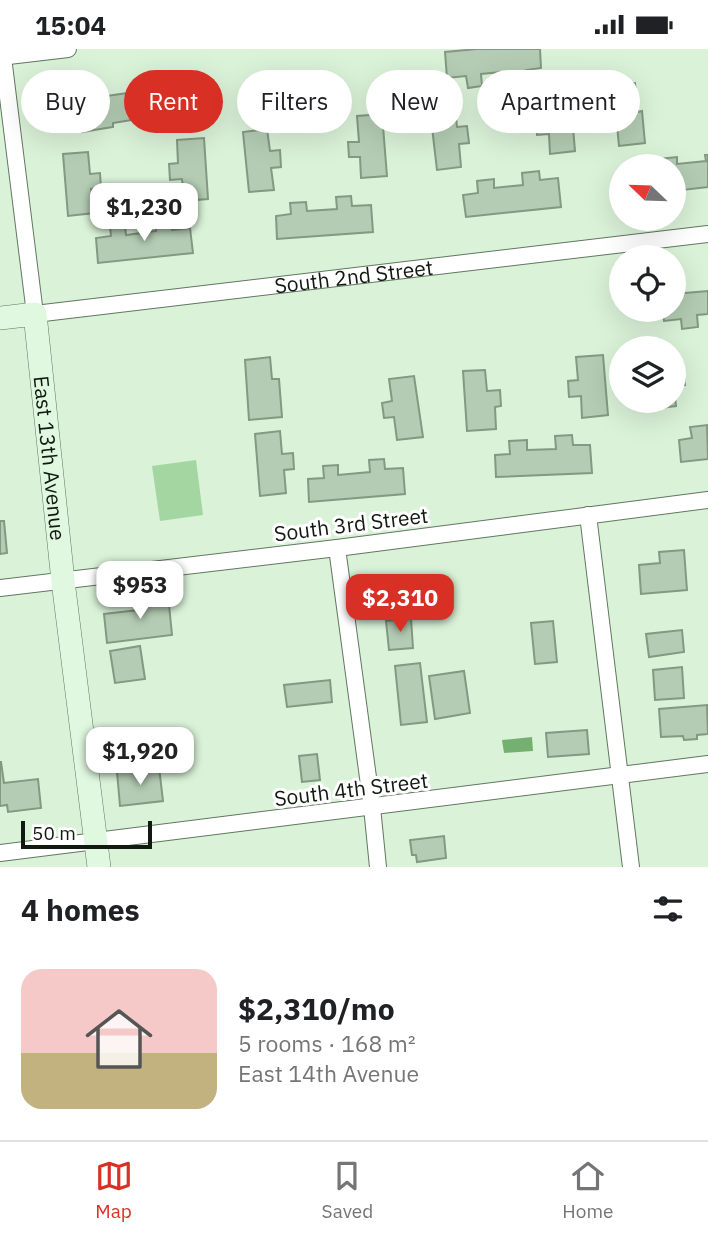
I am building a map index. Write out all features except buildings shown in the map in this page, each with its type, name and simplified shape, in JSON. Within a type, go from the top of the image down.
[{"type":"street","points":[[2,55],[68,49]]},
{"type":"street","name":"East 13th Avenue","points":[[2,55],[99,867]]},
{"type":"street","name":"South 2nd Street","points":[[0,318],[708,234]]},
{"type":"street","name":"South 3rd Street","points":[[0,589],[708,500]]},
{"type":"street","points":[[588,515],[631,867]]},
{"type":"street","points":[[337,548],[372,807],[377,867]]},
{"type":"street","name":"South 4th Street","points":[[0,853],[708,765]]},
{"type":"shaded area","points":[[196,460],[203,515],[160,521],[152,466]]},
{"type":"shaded area","points":[[532,737],[533,751],[504,753],[502,740]]}]
